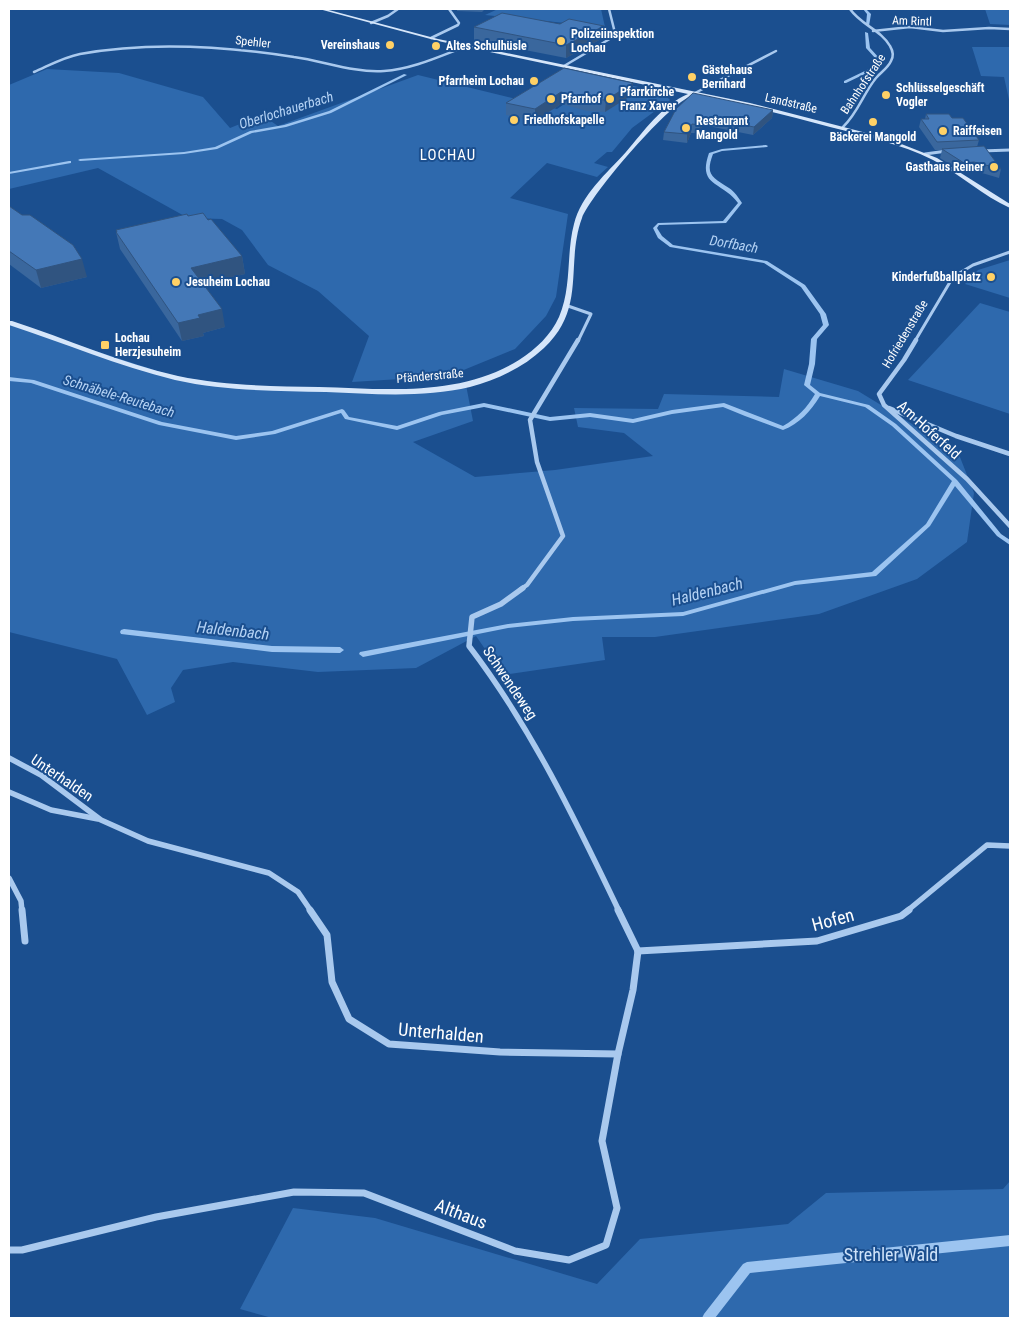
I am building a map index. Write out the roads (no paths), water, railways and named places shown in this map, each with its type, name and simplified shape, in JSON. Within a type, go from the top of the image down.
[{"type":"street","name":"Landstraße","points":[[321,9],[431,38],[695,93],[843,127],[895,142],[925,154],[957,171],[1010,206]]},
{"type":"street","points":[[371,23],[388,16],[398,9]]},
{"type":"street","points":[[431,38],[458,25],[459,22],[456,16],[449,9]]},
{"type":"street","points":[[564,66],[613,37],[614,29],[609,9]]},
{"type":"street","name":"Bahnhofstraße","points":[[843,127],[855,113],[874,80],[892,60],[893,53],[891,46],[873,30],[855,18],[850,9]]},
{"type":"street","name":"Am Rintl","points":[[873,30],[910,27],[943,31],[1010,28]]},
{"type":"street","name":"Spehler","points":[[34,72],[78,54],[170,45],[262,52],[303,58],[357,70],[384,71],[412,66],[467,46]]},
{"type":"street","points":[[695,93],[776,51]]},
{"type":"street","name":"Pfänderstraße","points":[[9,323],[173,376],[205,383],[244,387],[418,390],[466,385],[484,380],[512,367],[538,349],[557,329],[568,306],[576,224],[586,202],[662,115],[682,98],[695,93]]},
{"type":"street","points":[[974,151],[1010,150]]},
{"type":"street","points":[[925,154],[956,151]]},
{"type":"street","name":"Hofriedenstraße","points":[[884,405],[879,394],[904,360],[953,277],[973,265],[1010,252]]},
{"type":"street","name":"Schwendeweg","points":[[568,306],[591,314],[571,354],[530,420],[537,462],[563,536],[527,585],[502,604],[472,617],[469,646],[506,696],[534,742],[592,854],[638,951]]},
{"type":"street","name":"Am Hoferfeld","points":[[884,405],[956,436],[1010,454]]},
{"type":"street","name":"Am Hoferfeld","points":[[884,405],[967,479],[1010,526]]},
{"type":"street","name":"Unterhalden","points":[[9,758],[40,775],[101,820],[148,841],[269,873],[298,892],[327,935],[332,982],[349,1019],[389,1044],[500,1052],[618,1054]]},
{"type":"street","name":"Unterhalden","points":[[9,792],[51,810],[101,820]]},
{"type":"street","name":"Hofen","points":[[638,951],[817,942],[901,916],[987,845],[1010,846]]},
{"type":"street","points":[[9,878],[21,901],[24,941]]},
{"type":"street","name":"Althaus","points":[[9,1250],[22,1250],[156,1218],[294,1192],[364,1193],[514,1251],[569,1260],[606,1245],[617,1208],[602,1141],[638,951]]},
{"type":"waterway","name":"Dorfbach","points":[[864,9],[869,14],[868,25]]},
{"type":"waterway","name":"Dorfbach","points":[[845,82],[870,70],[878,63],[878,59],[868,48],[866,33]]},
{"type":"waterway","name":"Oberlochauerbach","points":[[80,160],[184,153],[216,148],[251,132],[285,126],[330,112],[405,75]]},
{"type":"waterway","name":"Dorfbach","points":[[766,146],[722,150],[711,153],[707,164],[707,172],[715,182],[729,190],[740,203],[724,222],[658,224],[655,228],[660,237],[672,246],[765,262],[803,286],[823,314],[826,325],[814,339],[812,364],[807,385],[818,394]]},
{"type":"waterway","name":"Oberlochauerbach","points":[[9,173],[69,162]]},
{"type":"waterway","name":"Schnäbele-Reutebach","points":[[9,379],[32,381],[161,424],[236,438],[273,433],[342,411],[347,418],[397,428],[441,413],[484,405],[550,419],[590,415],[633,421],[672,412],[724,405],[783,428],[804,414],[818,394]]},
{"type":"waterway","name":"Dorfbach","points":[[818,394],[867,406],[894,425],[955,481]]},
{"type":"waterway","name":"Haldenbach","points":[[363,654],[508,626],[573,619],[683,614],[795,583],[874,574],[928,525],[955,481]]},
{"type":"waterway","name":"Dorfbach","points":[[955,481],[999,535],[1010,543]]},
{"type":"waterway","name":"Haldenbach","points":[[124,632],[272,649],[340,650]]},
{"type":"waterway","points":[[708,1318],[747,1268],[1010,1240]]},
{"type":"place","name":"Polizeiinspektion Lochau","points":[[561,41]]},
{"type":"place","name":"Vereinshaus","points":[[390,45]]},
{"type":"place","name":"Altes Schulhüsle","points":[[436,46]]},
{"type":"place","name":"Gästehaus Bernhard","points":[[692,77]]},
{"type":"place","name":"Pfarrheim Lochau","points":[[534,81]]},
{"type":"place","name":"Schlüsselgeschäft Vogler","points":[[886,95]]},
{"type":"place","name":"Pfarrhof","points":[[551,99]]},
{"type":"place","name":"Pfarrkirche Franz Xaver","points":[[610,99]]},
{"type":"place","name":"Friedhofskapelle","points":[[514,120]]},
{"type":"place","name":"Bäckerei Mangold","points":[[873,122]]},
{"type":"place","name":"Restaurant Mangold","points":[[686,128]]},
{"type":"place","name":"Raiffeisen","points":[[943,131]]},
{"type":"place","name":"Gasthaus Reiner","points":[[994,167]]},
{"type":"place","name":"Kinderfußballplatz","points":[[991,277]]},
{"type":"place","name":"Jesuheim Lochau","points":[[176,282]]},
{"type":"place","name":"Lochau Herzjesuheim","points":[[105,345]]},
{"type":"district","name":"LOCHAU","points":[[448,155]]},
{"type":"park label","name":"Strehler Wald","points":[[891,1255]]}]
